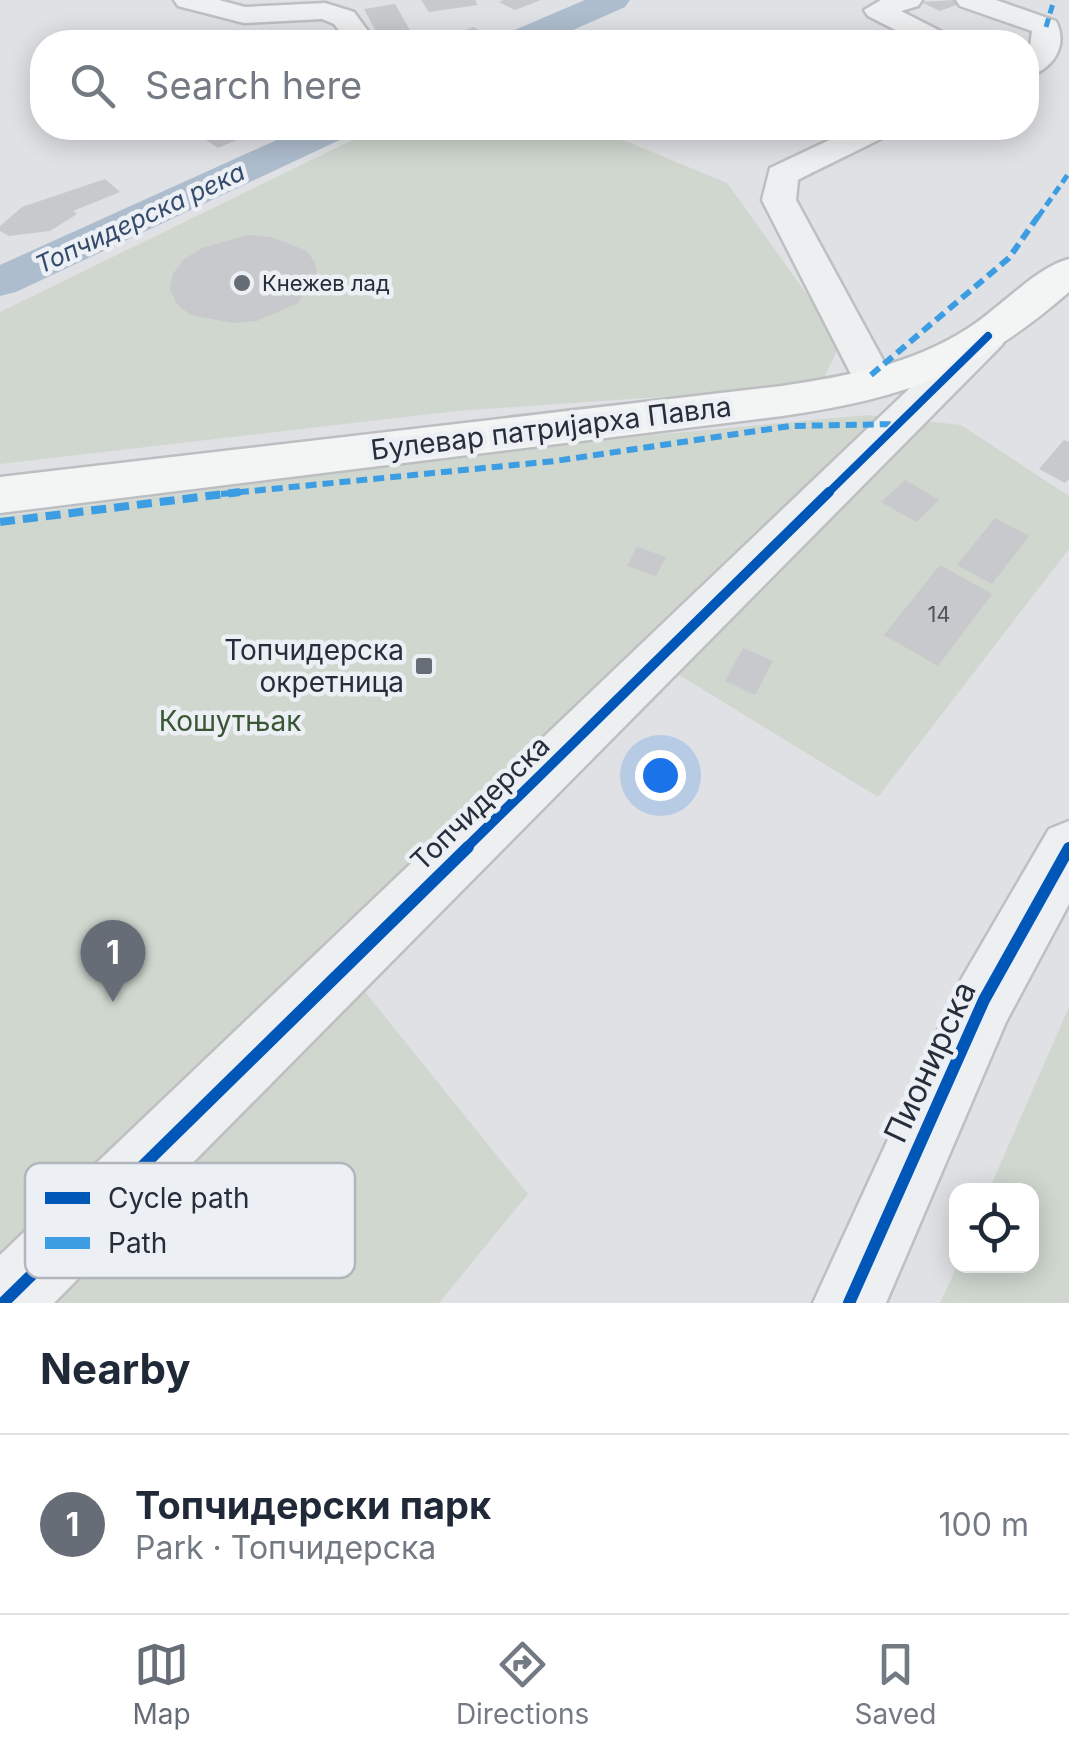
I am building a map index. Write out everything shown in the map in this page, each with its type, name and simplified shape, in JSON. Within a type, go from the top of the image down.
[{"type":"main road","name":"Булевар патријарха Павла","points":[[0,495],[500,436],[876,384],[928,368],[988,336],[1069,272]]},
{"type":"street","points":[[188,0],[244,15],[326,11],[344,18],[353,30]]},
{"type":"street","points":[[908,0],[878,10],[917,30]]},
{"type":"street","points":[[970,0],[1046,27],[1043,58],[1039,60]]},
{"type":"street","points":[[850,140],[782,175],[779,200],[876,384]]},
{"type":"street","name":"Топчидерска","points":[[145,1163],[988,336]]},
{"type":"street","name":"Пионирска","points":[[848,1303],[984,1000],[1069,848]]},
{"type":"street","name":"Топчидерска","points":[[2,1303],[27,1278]]},
{"type":"green space","points":[[352,140],[623,140],[727,183],[841,342],[820,386],[457,411],[0,464],[0,312]]},
{"type":"green space","name":"Кошутњак","points":[[868,415],[961,425],[1069,496],[1069,549],[878,797],[637,649],[327,945],[528,1194],[439,1303],[0,1303],[0,517],[578,442]]},
{"type":"green space","points":[[1069,1007],[1069,1303],[940,1303],[954,1273],[1039,1273],[1039,1183],[992,1183]]},
{"type":"building","points":[[421,0],[475,0],[478,5],[429,12]]},
{"type":"building","points":[[504,0],[541,0],[515,10],[499,2]]},
{"type":"building","points":[[921,2],[962,3],[940,11]]},
{"type":"building","points":[[395,4],[410,30],[375,30],[364,9]]},
{"type":"building","points":[[206,140],[237,140],[218,148]]},
{"type":"building","points":[[105,179],[120,192],[73,211],[77,214],[50,231],[9,236],[0,231],[0,226],[22,207]]},
{"type":"building","name":"Кнежев лад","points":[[248,235],[272,237],[307,251],[317,276],[298,303],[257,321],[233,323],[190,315],[176,303],[170,289],[173,274],[184,259],[202,248]]},
{"type":"building","points":[[1064,440],[1069,442],[1069,479],[1065,483],[1039,469]]},
{"type":"building","points":[[905,480],[939,500],[916,522],[881,502]]},
{"type":"building","points":[[995,518],[1029,536],[992,584],[957,565]]},
{"type":"building","points":[[637,547],[666,557],[656,576],[627,566]]},
{"type":"building","points":[[940,565],[992,594],[938,666],[884,635]]},
{"type":"building","points":[[743,648],[773,661],[755,695],[725,681]]},
{"type":"waterway","name":"Топчидерска река","points":[[545,30],[613,0]]},
{"type":"waterway","name":"Топчидерска река","points":[[0,282],[308,140]]},
{"type":"marked path","points":[[1046,27],[1054,0]]},
{"type":"marked path","points":[[871,375],[1009,258],[1069,173]]},
{"type":"marked path","points":[[0,522],[311,483],[555,461],[790,426],[899,424]]},
{"type":"cycle path","points":[[146,1163],[988,336]]},
{"type":"cycle path","points":[[849,1303],[984,1000],[1069,848]]},
{"type":"cycle path","points":[[3,1303],[28,1278]]},
{"type":"place","name":"Кнежев лад","points":[[242,283]]},
{"type":"place","name":"Топчидерска окретница","points":[[424,666]]},
{"type":"place","name":"Топчидерски парк","points":[[113,1002]]}]
